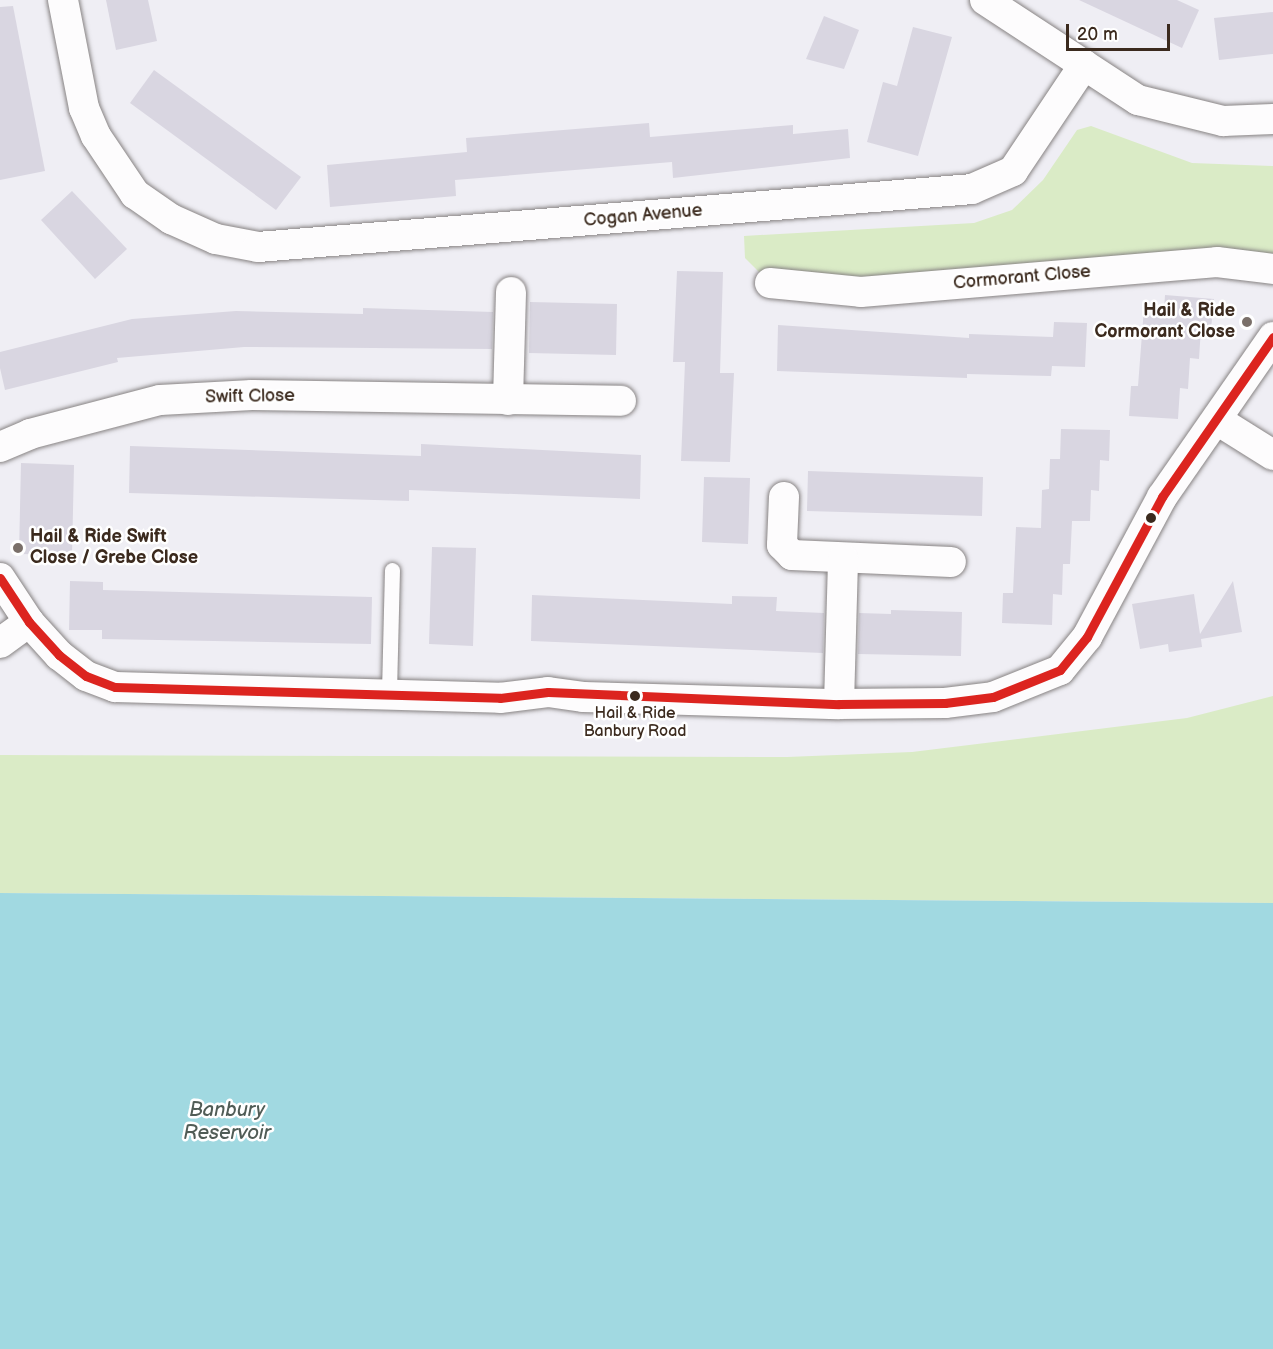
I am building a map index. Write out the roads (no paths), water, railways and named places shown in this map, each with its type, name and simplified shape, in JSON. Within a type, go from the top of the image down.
[{"type":"street","name":"Cogan Avenue","points":[[63,0],[84,108],[107,156],[135,194],[171,219],[216,239],[258,247],[313,245],[972,189],[1013,171],[1084,65]]},
{"type":"street","points":[[985,0],[1138,100],[1182,114],[1223,121],[1273,119]]},
{"type":"street","name":"Cormorant Close","points":[[770,283],[861,292],[1217,262],[1273,269]]},
{"type":"street","points":[[508,399],[511,292]]},
{"type":"street","points":[[0,578],[29,622],[59,656],[86,676],[115,687],[389,692],[500,698],[548,692],[582,697],[839,704],[993,697],[1060,670],[1087,637],[1162,497],[1273,337]]},
{"type":"street","name":"Swift Close","points":[[0,447],[30,434],[160,400],[252,395],[621,401]]},
{"type":"street","points":[[1217,420],[1273,455]]},
{"type":"street","points":[[784,497],[784,552],[843,559],[951,562]]},
{"type":"street","points":[[839,704],[843,559]]},
{"type":"street","points":[[0,643],[29,622]]},
{"type":"lane","points":[[389,692],[392,570]]},
{"type":"water","name":"Banbury Reservoir","points":[[0,893],[1273,903],[1273,1349],[0,1349]]},
{"type":"place","name":"Hail & Ride Cormorant Close","points":[[1247,322]]},
{"type":"place","name":"Hail & Ride Swift Close / Grebe Close","points":[[18,548]]},
{"type":"place","name":"Hail & Ride Banbury Road","points":[[635,696]]}]
